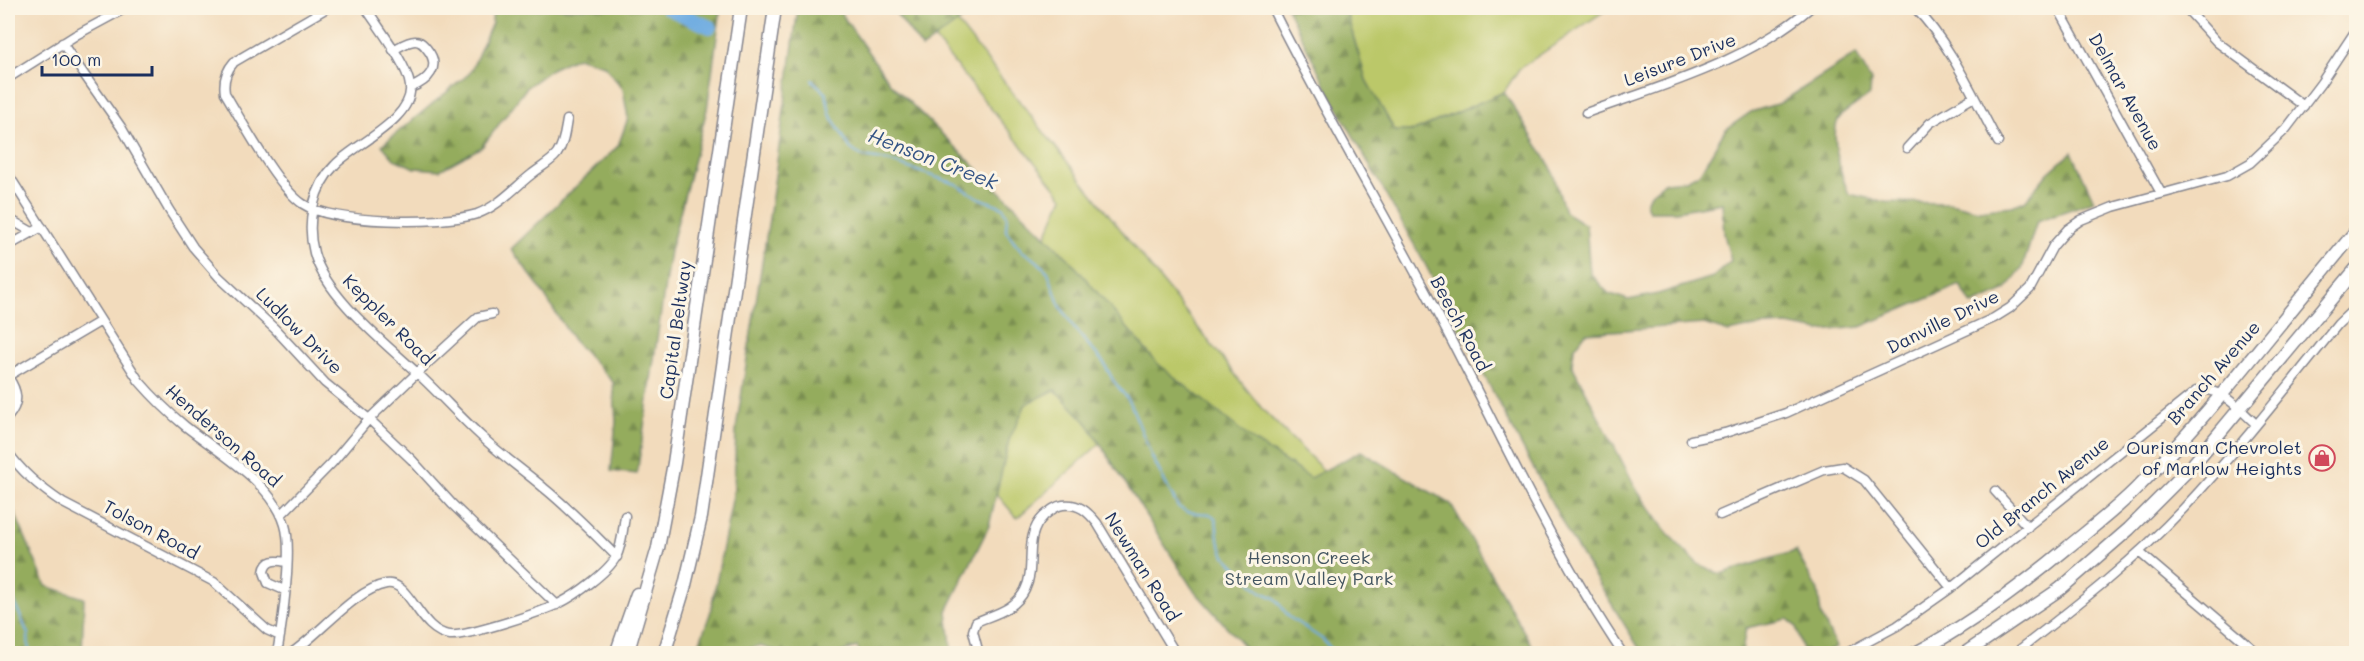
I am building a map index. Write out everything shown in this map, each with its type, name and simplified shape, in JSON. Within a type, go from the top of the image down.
[{"type":"highway","name":"Capital Beltway","points":[[627,654],[658,548],[674,463],[741,8]]},
{"type":"highway","points":[[664,654],[699,527],[710,465],[775,8]]},
{"type":"highway","points":[[2326,267],[2356,225]]},
{"type":"highway","name":"Branch Avenue","points":[[1914,654],[1995,604],[2107,516],[2146,478],[2221,394],[2356,231]]},
{"type":"highway","points":[[1964,654],[2051,596],[2098,557],[2191,467],[2356,269]]},
{"type":"highway","points":[[2314,322],[2356,280]]},
{"type":"highway","points":[[616,654],[653,547],[674,463]]},
{"type":"street","points":[[8,78],[62,43],[126,8]]},
{"type":"street","points":[[327,8],[234,62],[228,69],[224,85],[225,93],[277,177],[294,198],[312,210],[363,220],[382,221],[458,218],[476,214],[490,208],[556,154],[565,137],[567,120]]},
{"type":"street","points":[[366,8],[393,50],[408,73],[410,88],[429,79],[434,70],[432,55],[419,42],[414,41],[393,50]]},
{"type":"street","name":"Beech Road","points":[[1272,8],[1438,315],[1569,566],[1592,607],[1623,654]]},
{"type":"street","name":"Leisure Drive","points":[[1586,112],[1684,77],[1749,50],[1769,39],[1810,8]]},
{"type":"street","points":[[1915,8],[1935,32],[1998,142]]},
{"type":"street","name":"Delmar Avenue","points":[[2058,8],[2161,193]]},
{"type":"street","points":[[2186,8],[2217,42],[2304,105]]},
{"type":"street","name":"Danville Drive","points":[[1691,440],[1725,433],[1785,413],[1994,318],[2010,308],[2030,289],[2053,246],[2068,229],[2096,212],[2227,176],[2250,163],[2267,148],[2304,105],[2356,30]]},
{"type":"street","name":"Ludlow Drive","points":[[62,43],[121,127],[169,210],[194,247],[219,277],[275,329],[325,382],[411,460],[452,504],[557,605]]},
{"type":"street","name":"Keppler Road","points":[[410,88],[408,103],[402,111],[337,163],[326,175],[312,210],[311,237],[321,272],[345,303],[480,435],[568,509],[617,556]]},
{"type":"street","points":[[1907,148],[1930,123],[1974,97]]},
{"type":"street","name":"Henderson Road","points":[[8,174],[139,381],[160,405],[245,472],[266,492],[281,515],[287,535],[277,654]]},
{"type":"street","points":[[11,220],[32,232]]},
{"type":"street","points":[[8,246],[42,227]]},
{"type":"street","points":[[2014,654],[2139,552],[2183,508],[2338,324],[2356,307]]},
{"type":"street","points":[[281,515],[332,463],[369,420],[417,373],[478,317],[492,314]]},
{"type":"street","points":[[8,417],[16,404],[17,397],[14,385],[8,376],[101,321]]},
{"type":"street","name":"Old Branch Avenue","points":[[1845,654],[1897,626],[1951,588],[2196,391],[2211,390],[2221,394]]},
{"type":"street","points":[[2221,394],[2256,424]]},
{"type":"street","name":"Tolson Road","points":[[8,452],[15,463],[63,503],[214,582],[267,630],[280,636]]},
{"type":"street","points":[[1720,515],[1824,470],[1843,467],[1864,480],[1951,588]]},
{"type":"street","points":[[1995,491],[2028,527]]},
{"type":"street","name":"Newman Road","points":[[979,654],[973,631],[976,622],[1002,612],[1020,598],[1028,584],[1032,539],[1041,520],[1054,507],[1078,505],[1097,523],[1176,654]]},
{"type":"street","points":[[290,654],[370,590],[387,583],[400,587],[430,627],[447,635],[465,634],[557,605],[586,586],[617,556],[625,516]]},
{"type":"street","points":[[2139,552],[2259,654]]},
{"type":"street","points":[[284,590],[268,583],[264,572],[267,564],[273,560],[286,562]]},
{"type":"green space","points":[[493,8],[721,8],[707,109],[670,251],[637,474],[611,471],[616,422],[613,382],[573,340],[538,285],[511,249],[618,146],[628,118],[623,89],[604,65],[577,57],[553,68],[527,87],[482,147],[440,170],[415,168],[394,159],[382,145],[470,73],[492,23]]},
{"type":"green space","name":"Henson Creek Stream Valley Park","points":[[798,8],[835,8],[840,12],[889,82],[1069,259],[1157,363],[1255,442],[1310,478],[1361,451],[1451,504],[1536,653],[1250,653],[1192,588],[1087,423],[1055,390],[1026,404],[1009,440],[989,526],[947,611],[952,653],[860,653],[857,647],[837,654],[782,653],[760,646],[729,653],[696,653],[710,614],[734,490],[736,429],[770,212]]},
{"type":"green space","points":[[892,8],[978,8],[922,48]]},
{"type":"green space","points":[[909,8],[946,8],[1263,410],[1404,550],[1475,653],[1029,274],[1063,197]]},
{"type":"green space","points":[[1287,8],[1345,8],[1366,80],[1395,131],[1414,131],[1504,92],[1551,167],[1565,212],[1586,225],[1590,273],[1608,293],[1628,300],[1658,294],[1713,277],[1731,261],[1724,234],[1722,203],[1676,211],[1649,211],[1646,203],[1650,194],[1665,182],[1686,180],[1700,173],[1725,130],[1751,112],[1780,103],[1856,54],[1871,81],[1870,95],[1840,117],[1835,133],[1840,167],[1849,194],[1885,202],[1950,203],[1978,210],[2012,206],[2025,201],[2048,173],[2072,152],[2094,201],[2037,221],[2022,269],[2005,291],[1972,305],[1960,285],[1860,327],[1820,331],[1787,325],[1752,327],[1729,332],[1704,324],[1586,333],[1574,349],[1572,365],[1638,492],[1668,534],[1698,564],[1720,574],[1796,551],[1818,591],[1821,615],[1836,647],[1826,653],[1804,653],[1796,627],[1788,619],[1746,628],[1742,653],[1642,653],[1570,537],[1426,266],[1332,98]]},
{"type":"green space","points":[[1345,8],[1604,8],[1606,10],[1519,69],[1504,92],[1414,131],[1395,131],[1366,80]]},
{"type":"green space","points":[[1026,355],[1105,439],[1017,518],[994,491]]},
{"type":"green space","points":[[8,497],[46,586],[84,598],[82,653],[8,653]]},
{"type":"waterway","name":"Henson Creek","points":[[667,8],[710,27]]},
{"type":"waterway","name":"Henson Creek","points":[[812,80],[826,93],[830,114],[850,148],[855,152],[864,157],[888,161],[956,184],[977,197],[1003,207],[1007,215],[1006,230],[1009,235],[1022,251],[1048,272],[1059,304],[1074,328],[1104,363],[1113,380],[1130,402],[1152,457],[1178,507],[1187,512],[1210,514],[1216,519],[1218,538],[1225,556],[1261,592],[1275,598],[1289,617],[1322,639],[1336,654]]},
{"type":"waterway","points":[[8,580],[10,592],[28,634],[29,654]]},
{"type":"place","name":"Ourisman Chevrolet of Marlow Heights","points":[[2322,458]]}]
